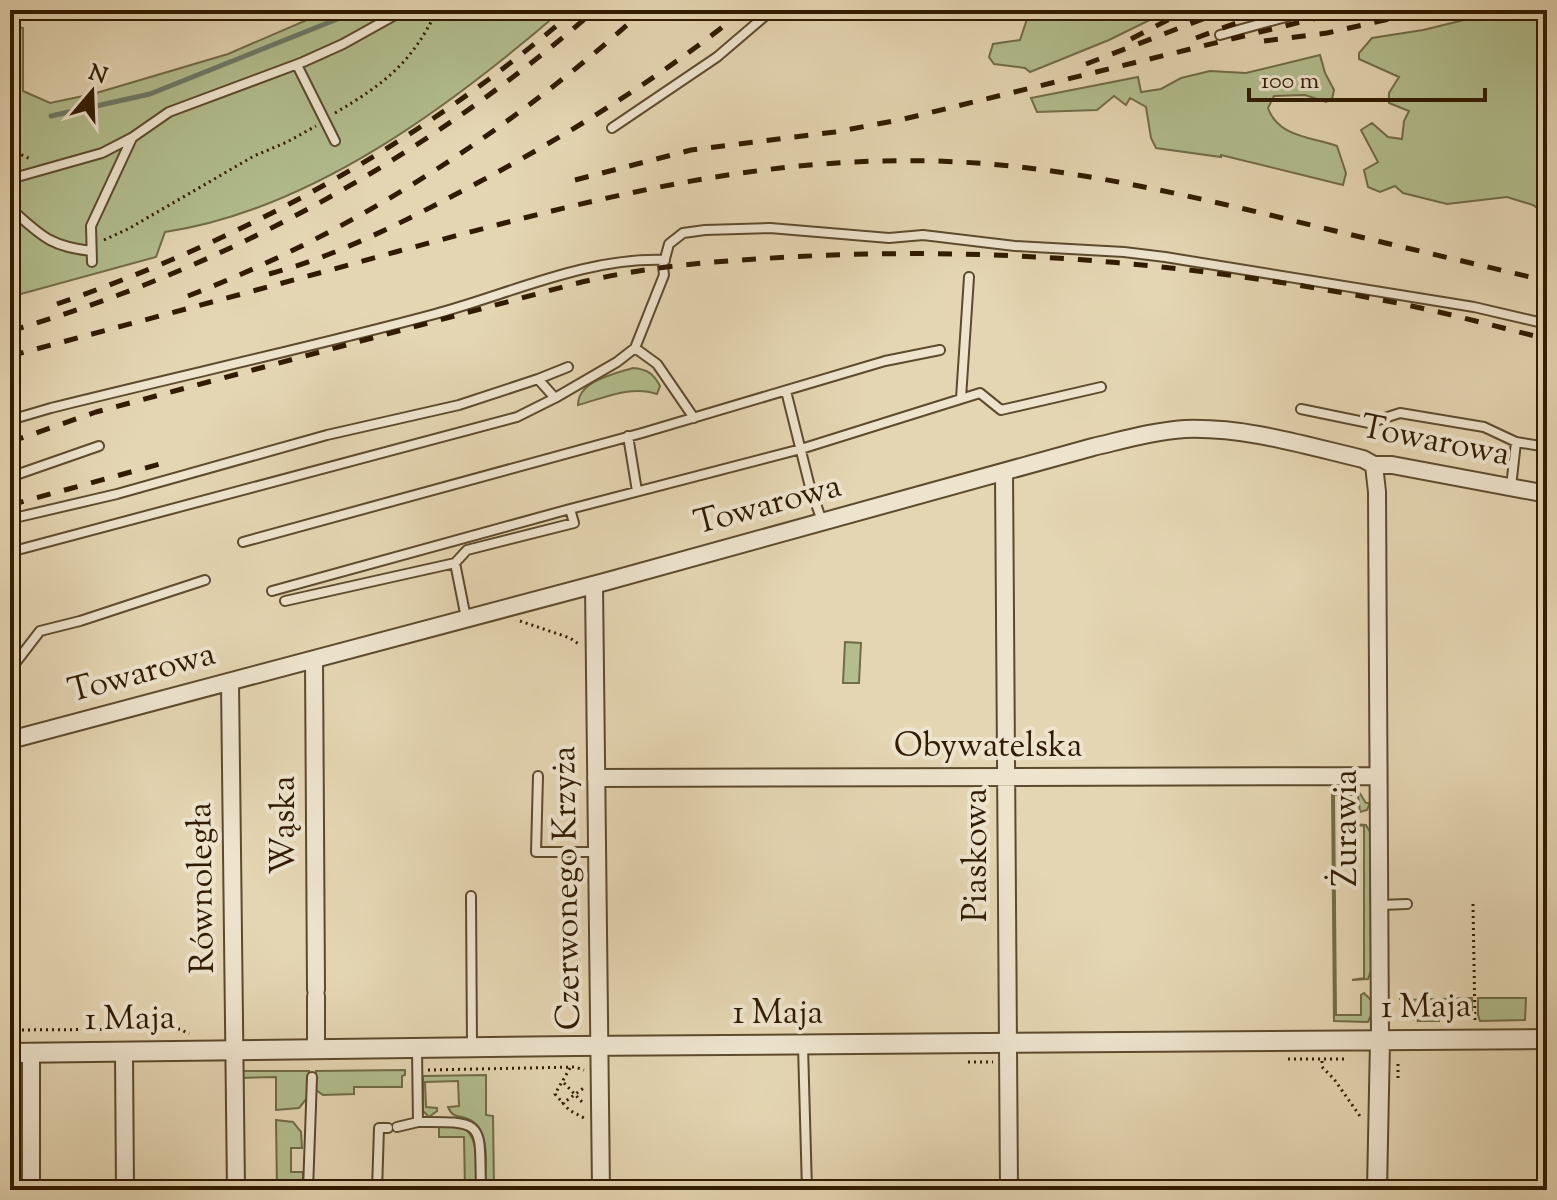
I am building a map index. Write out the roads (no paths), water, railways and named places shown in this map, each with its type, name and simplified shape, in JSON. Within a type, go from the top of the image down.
[{"type":"street","name":"Towarowa","points":[[10,740],[594,585],[1093,447],[1161,432],[1183,429],[1247,432],[1363,459],[1374,465],[1392,465],[1547,494]]},
{"type":"street","name":"Żurawia","points":[[1374,465],[1377,492],[1380,1041],[1377,1190]]},
{"type":"street","name":"Piaskowa","points":[[1004,472],[1009,1190]]},
{"type":"street","name":"Czerwonego Krzyża","points":[[594,585],[601,1190]]},
{"type":"street","name":"Wąska","points":[[314,659],[316,1050]]},
{"type":"street","name":"Równoległa","points":[[230,682],[236,1190]]},
{"type":"street","name":"Obywatelska","points":[[596,778],[1378,776]]},
{"type":"street","name":"1 Maja","points":[[10,1053],[803,1045],[1008,1053],[1547,1039]]},
{"type":"street","points":[[124,1052],[125,1190]]},
{"type":"street","points":[[31,1053],[31,1190]]},
{"type":"lane","points":[[10,179],[102,153],[133,137],[169,112],[297,65],[404,10]]},
{"type":"lane","points":[[612,128],[717,57],[772,10]]},
{"type":"lane","points":[[1220,35],[1311,10]]},
{"type":"lane","points":[[297,65],[335,141]]},
{"type":"lane","points":[[92,262],[91,226],[133,137]]},
{"type":"lane","points":[[10,208],[38,235],[68,248],[91,247]]},
{"type":"lane","points":[[10,552],[517,417],[617,362],[635,348],[664,275],[669,244],[683,233],[770,228],[889,238],[923,235],[1015,246],[1124,252],[1474,307],[1547,324]]},
{"type":"lane","points":[[10,420],[431,315],[557,276],[615,262],[665,260]]},
{"type":"lane","points":[[961,398],[969,277]]},
{"type":"lane","points":[[635,348],[657,364],[694,418]]},
{"type":"lane","points":[[243,542],[694,418],[885,361],[940,350]]},
{"type":"lane","points":[[10,519],[117,494],[327,435],[459,405],[568,367]]},
{"type":"lane","points":[[538,379],[555,398]]},
{"type":"lane","points":[[272,591],[801,449],[980,393],[1001,410],[1101,387]]},
{"type":"lane","points":[[786,391],[823,522]]},
{"type":"lane","points":[[1301,409],[1369,423],[1400,413],[1484,427],[1516,442],[1547,447]]},
{"type":"lane","points":[[628,436],[637,491]]},
{"type":"lane","points":[[1511,488],[1516,442]]},
{"type":"lane","points":[[10,477],[99,446]]},
{"type":"lane","points":[[285,601],[455,563],[467,550],[574,523],[570,509]]},
{"type":"lane","points":[[455,563],[466,619]]},
{"type":"lane","points":[[10,670],[40,631],[205,580]]},
{"type":"lane","points":[[538,776],[536,852],[597,852]]},
{"type":"lane","points":[[471,896],[472,1048]]},
{"type":"lane","points":[[1379,905],[1407,904]]},
{"type":"lane","points":[[803,1045],[807,1190]]},
{"type":"lane","points":[[417,1049],[418,1122]]},
{"type":"lane","points":[[308,1190],[312,1077]]},
{"type":"lane","points":[[377,1190],[379,1128],[418,1122],[463,1122],[474,1129],[480,1142],[481,1190]]},
{"type":"waterway","points":[[51,116],[150,94],[360,10]]},
{"type":"railway","points":[[57,304],[197,249],[330,182],[457,102],[575,10]]},
{"type":"railway","points":[[10,331],[169,275],[245,241],[320,202],[393,160],[463,114],[595,10]]},
{"type":"railway","points":[[188,296],[312,241],[429,174],[540,97],[644,10]]},
{"type":"railway","points":[[269,274],[368,238],[501,170],[643,84],[744,10]]},
{"type":"railway","points":[[1131,39],[1187,10]]},
{"type":"railway","points":[[1086,64],[1226,10]]},
{"type":"railway","points":[[1196,38],[1271,10]]},
{"type":"railway","points":[[575,180],[691,150],[835,132],[904,119],[1350,10]]},
{"type":"railway","points":[[1264,41],[1327,33],[1430,10]]},
{"type":"railway","points":[[10,356],[598,200],[730,175],[866,161],[978,163],[1104,179],[1229,205],[1547,281]]},
{"type":"railway","points":[[10,442],[96,412],[574,284],[654,269],[735,260],[937,254],[1084,260],[1158,267],[1231,275],[1376,299],[1547,339]]},
{"type":"railway","points":[[10,505],[160,464]]}]
